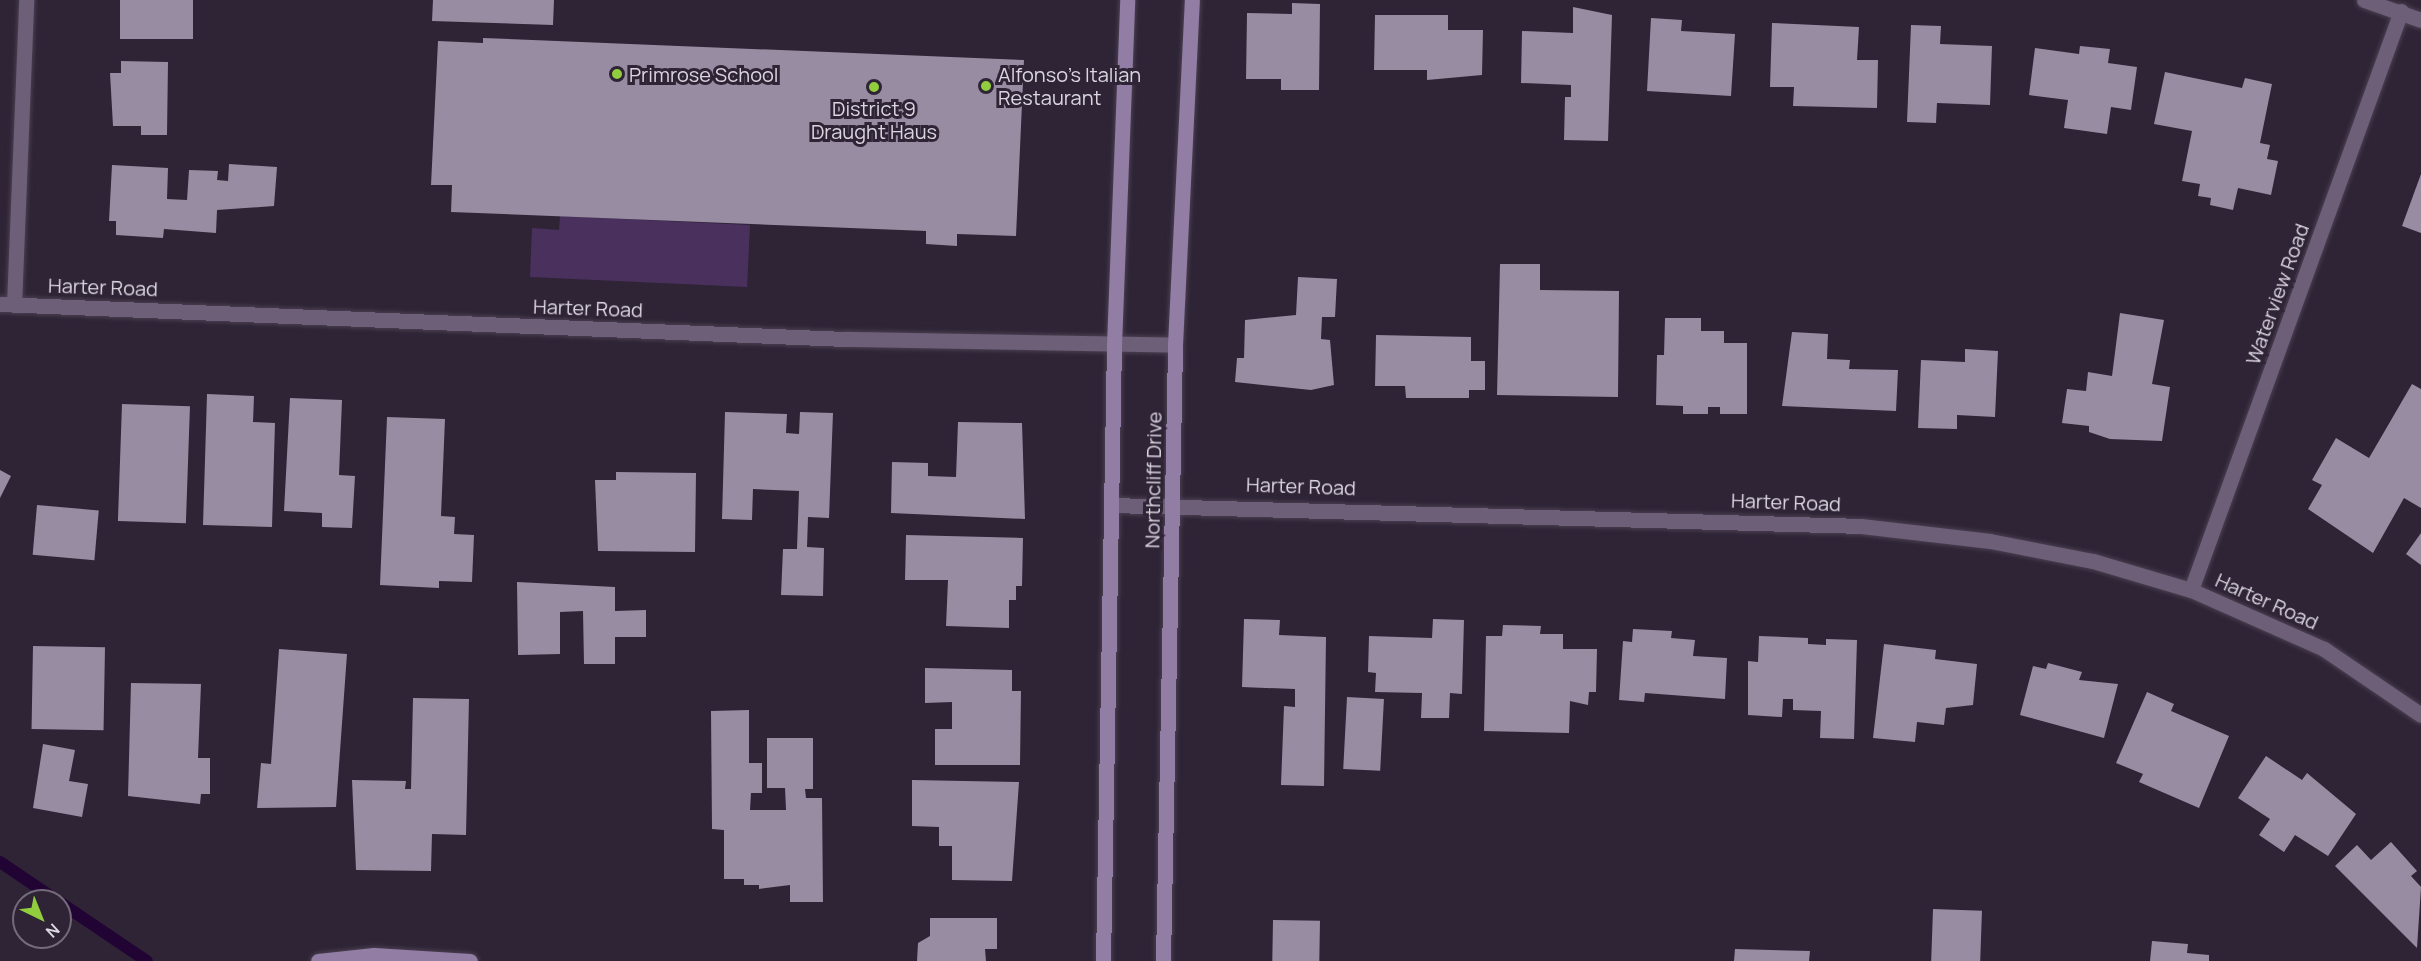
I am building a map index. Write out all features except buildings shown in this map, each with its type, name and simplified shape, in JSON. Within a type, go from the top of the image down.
[{"type":"street","points":[[7,305],[26,0]]},
{"type":"street","points":[[1103,961],[1114,345],[1127,0]]},
{"type":"street","name":"Northcliff Drive","points":[[1163,961],[1174,503],[1175,345],[1192,0]]},
{"type":"street","points":[[2364,0],[2401,11],[2421,20]]},
{"type":"street","name":"Waterview Road","points":[[2191,590],[2401,11]]},
{"type":"street","name":"Harter Road","points":[[7,305],[765,336],[1175,345]]},
{"type":"street","name":"Harter Road","points":[[1111,505],[1174,503],[1861,526],[2081,559],[2191,590],[2324,650],[2421,715]]},
{"type":"street","points":[[318,961],[374,955],[471,961]]},
{"type":"shaded area","points":[[560,216],[750,225],[747,287],[530,277],[532,228],[559,230]]},
{"type":"waterway","points":[[0,862],[147,961]]},
{"type":"place","name":"Primrose School","points":[[617,74]]},
{"type":"place","name":"Alfonso's Italian Restaurant","points":[[986,86]]},
{"type":"place","name":"District 9 Draught Haus","points":[[874,87]]}]
